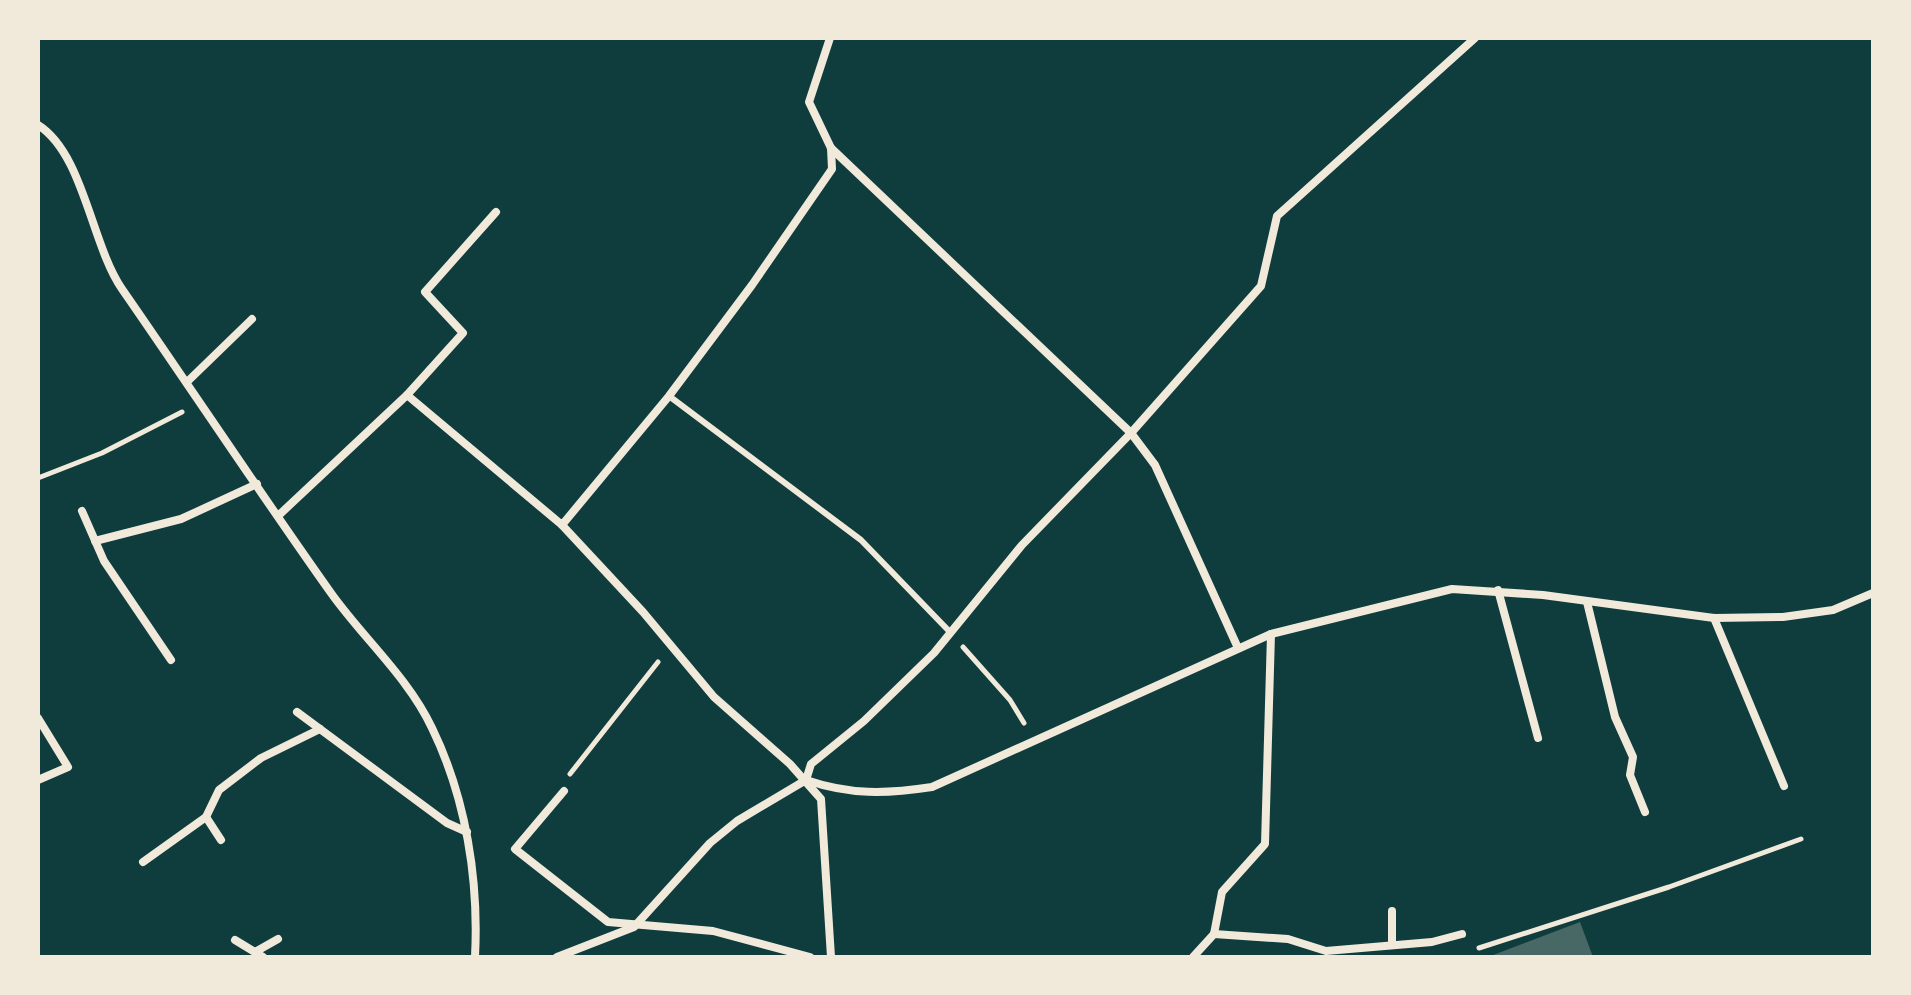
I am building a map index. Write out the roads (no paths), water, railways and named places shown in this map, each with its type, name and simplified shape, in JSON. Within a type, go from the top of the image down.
[{"type":"street","points":[[830,38],[809,102],[831,148],[1131,433],[1155,465],[1238,648]]},
{"type":"street","points":[[557,957],[634,927],[710,843],[737,821],[806,780],[811,764],[864,721],[934,653],[1022,545],[1131,433],[1261,286],[1277,216],[1475,38]]},
{"type":"street","points":[[38,125],[66,155],[109,270],[332,595],[404,682],[432,727],[467,832],[477,918],[475,957]]},
{"type":"street","points":[[562,525],[669,396],[820,188],[832,169],[831,148]]},
{"type":"street","points":[[279,515],[407,395],[463,333],[425,292],[496,212]]},
{"type":"street","points":[[187,382],[252,319]]},
{"type":"street","points":[[407,395],[562,525],[714,697],[806,780],[821,799],[831,957]]},
{"type":"street","points":[[95,541],[181,519],[257,484]]},
{"type":"street","points":[[82,511],[104,561],[171,660]]},
{"type":"street","points":[[806,780],[838,791],[880,795],[932,787],[1271,634],[1452,589],[1498,590],[1714,618],[1783,617],[1833,610],[1873,593]]},
{"type":"street","points":[[1498,590],[1538,738]]},
{"type":"street","points":[[1587,602],[1615,717],[1633,757],[1630,775],[1645,812]]},
{"type":"street","points":[[1714,618],[1784,786]]},
{"type":"street","points":[[1193,957],[1214,934],[1222,892],[1265,844],[1271,634]]},
{"type":"street","points":[[297,712],[447,823],[467,832]]},
{"type":"street","points":[[38,718],[68,767],[38,780]]},
{"type":"street","points":[[143,862],[206,817],[219,790],[261,758],[320,729]]},
{"type":"street","points":[[564,791],[515,849],[608,922],[634,927],[713,931],[810,957]]},
{"type":"street","points":[[206,817],[221,840]]},
{"type":"street","points":[[1392,911],[1392,945]]},
{"type":"street","points":[[1214,934],[1288,939],[1326,951],[1432,942],[1462,934]]},
{"type":"street","points":[[235,940],[259,954],[278,939]]},
{"type":"lane","points":[[669,396],[861,540],[949,631]]}]
